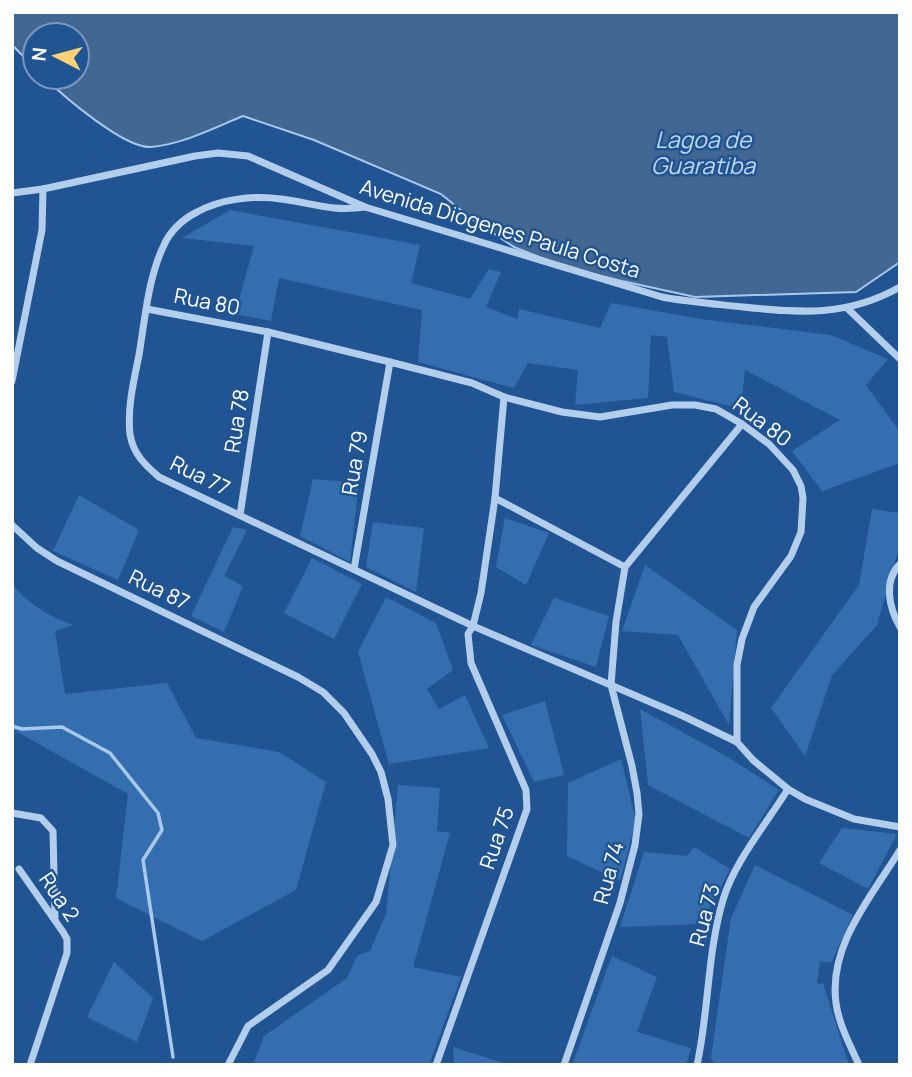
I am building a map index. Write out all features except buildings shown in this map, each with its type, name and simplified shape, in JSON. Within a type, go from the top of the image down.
[{"type":"street","name":"Avenida Diogenes Paula Costa","points":[[12,192],[43,189],[195,156],[218,153],[248,156],[365,207],[662,297],[688,302],[807,313],[847,308],[880,298],[900,287]]},
{"type":"street","points":[[12,381],[42,230],[43,189]]},
{"type":"street","name":"Rua 77","points":[[365,207],[330,210],[279,199],[254,198],[216,204],[197,212],[178,225],[164,243],[156,264],[147,309],[129,416],[130,436],[135,453],[159,477],[473,626],[611,685]]},
{"type":"street","points":[[847,308],[900,359]]},
{"type":"street","name":"Rua 80","points":[[147,309],[268,332],[390,362],[472,383],[504,397],[542,408],[600,417],[672,405],[695,405],[716,409],[742,424],[769,444],[793,470],[801,486],[803,498],[801,532],[796,544],[754,607],[742,639],[737,665],[737,742]]},
{"type":"street","name":"Rua 78","points":[[240,515],[268,332]]},
{"type":"street","name":"Rua 79","points":[[354,569],[390,362]]},
{"type":"street","points":[[473,626],[481,593],[495,498],[504,397]]},
{"type":"street","points":[[495,498],[625,567],[742,424]]},
{"type":"street","name":"Rua 87","points":[[12,525],[37,548],[57,561],[298,677],[323,692],[344,713],[381,772],[388,799],[393,845],[376,902],[328,970],[248,1026],[228,1065]]},
{"type":"street","points":[[900,564],[894,570],[890,585],[890,603],[900,627]]},
{"type":"street","name":"Rua 74","points":[[564,1065],[620,903],[635,845],[639,814],[632,766],[611,685],[611,666],[625,567]]},
{"type":"street","name":"Rua 75","points":[[436,1065],[527,808],[526,790],[519,771],[502,738],[471,663],[468,635],[473,626]]},
{"type":"street","points":[[611,685],[737,742],[753,760],[788,789],[824,808],[854,819],[900,827]]},
{"type":"street","name":"Rua 73","points":[[697,1065],[712,953],[723,899],[737,870],[788,789]]},
{"type":"street","points":[[12,813],[41,818],[53,831],[55,920]]},
{"type":"street","points":[[859,1065],[841,1026],[836,1001],[839,965],[850,927],[900,850]]},
{"type":"street","name":"Rua 2","points":[[19,869],[66,939],[65,965],[30,1065]]},
{"type":"shaded area","points":[[230,210],[420,245],[411,283],[470,299],[489,269],[501,272],[486,307],[517,319],[519,309],[600,328],[611,303],[701,319],[831,335],[888,359],[866,385],[900,432],[900,463],[822,491],[792,451],[840,420],[745,370],[741,409],[674,392],[667,337],[651,335],[648,398],[575,405],[578,370],[528,363],[514,388],[418,362],[422,310],[279,278],[271,321],[235,314],[254,246],[182,238]]},
{"type":"shaded area","points":[[313,479],[359,483],[350,562],[300,536]]},
{"type":"shaded area","points":[[79,495],[139,530],[118,580],[53,551]]},
{"type":"shaded area","points":[[872,509],[900,513],[900,544],[877,625],[832,675],[805,756],[771,708],[859,585]]},
{"type":"shaded area","points":[[505,518],[549,533],[526,585],[496,567]]},
{"type":"shaded area","points":[[373,522],[424,528],[416,592],[366,567]]},
{"type":"shaded area","points":[[233,527],[247,530],[224,576],[243,586],[224,632],[191,616]]},
{"type":"shaded area","points":[[312,558],[362,584],[334,639],[284,613]]},
{"type":"shaded area","points":[[645,565],[737,630],[729,725],[678,635],[622,631]]},
{"type":"shaded area","points":[[12,584],[40,609],[73,625],[55,631],[65,694],[167,683],[196,738],[279,752],[326,782],[296,890],[202,941],[116,898],[128,794],[12,729]]},
{"type":"shaded area","points":[[386,597],[436,623],[453,670],[427,689],[439,709],[465,695],[489,748],[389,764],[358,652]]},
{"type":"shaded area","points":[[554,598],[609,616],[596,667],[531,645]]},
{"type":"shaded area","points":[[545,701],[564,775],[534,782],[502,715]]},
{"type":"shaded area","points":[[640,709],[728,757],[779,790],[749,838],[648,785]]},
{"type":"shaded area","points":[[621,759],[636,821],[620,881],[567,856],[568,783]]},
{"type":"shaded area","points":[[398,785],[440,788],[437,831],[450,833],[413,967],[461,977],[429,1065],[253,1065],[264,1036],[347,978],[357,956],[370,951],[386,914]]},
{"type":"shaded area","points":[[842,828],[897,834],[868,889],[819,863]]},
{"type":"shaded area","points":[[694,847],[730,869],[702,924],[620,927],[644,852],[687,856]]},
{"type":"shaded area","points":[[755,865],[853,915],[831,963],[820,961],[817,984],[823,983],[849,1065],[715,1065],[711,1057],[731,918]]},
{"type":"shaded area","points":[[612,956],[657,977],[637,1032],[691,1048],[686,1065],[572,1065]]},
{"type":"shaded area","points":[[114,962],[153,998],[137,1042],[87,1017]]},
{"type":"shaded area","points":[[453,1047],[510,1065],[454,1065]]},
{"type":"water","name":"Lagoa de Guaratiba","points":[[12,12],[900,12],[900,262],[856,292],[695,297],[622,281],[565,267],[514,247],[473,220],[441,194],[314,140],[243,116],[175,143],[151,147],[126,140],[79,108],[59,91],[91,91],[91,21],[21,21],[21,54],[12,45]]},
{"type":"waterway","points":[[12,726],[22,729],[62,727],[110,753],[158,813],[162,830],[143,860],[173,1057]]}]
